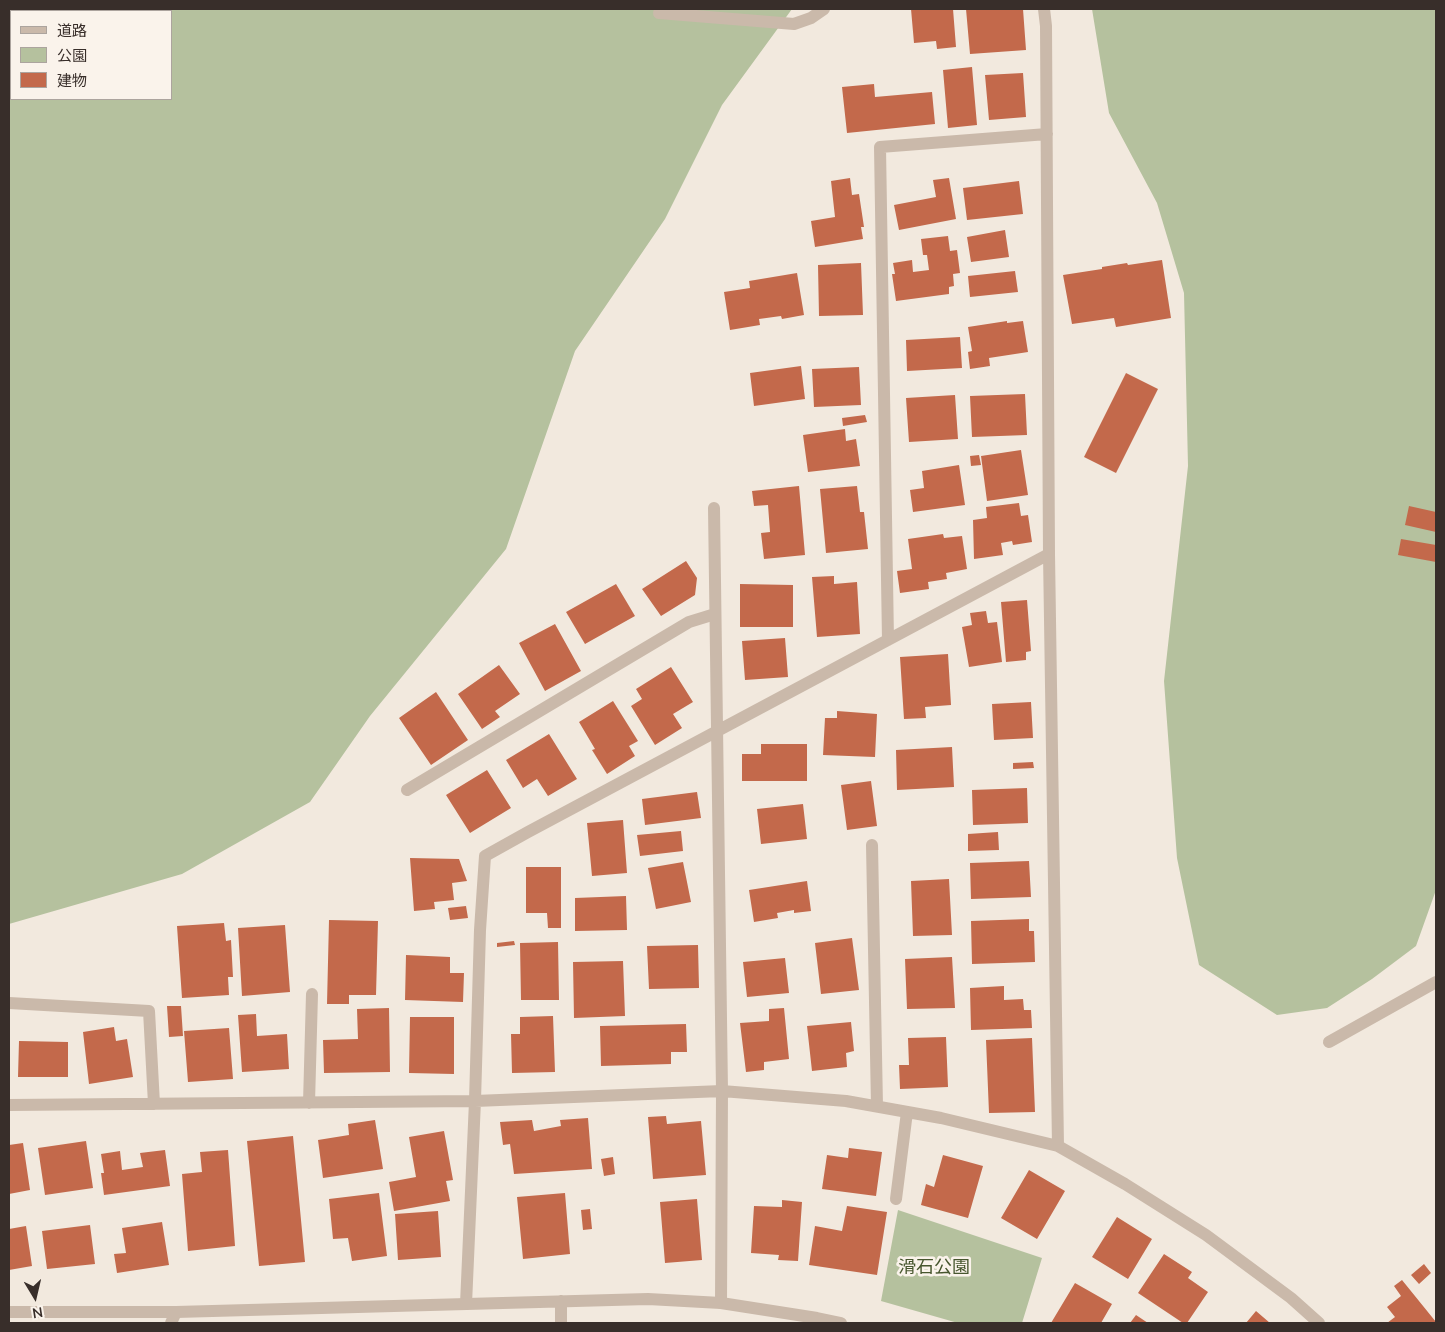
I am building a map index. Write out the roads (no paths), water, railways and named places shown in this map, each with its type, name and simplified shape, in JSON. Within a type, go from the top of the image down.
[{"type":"street","points":[[659,13],[794,24],[811,18],[824,9]]},
{"type":"street","points":[[1044,9],[1046,26],[1049,554],[1058,1146]]},
{"type":"street","points":[[888,640],[880,147],[1047,134]]},
{"type":"street","points":[[714,508],[722,1091],[721,1303]]},
{"type":"street","points":[[466,1304],[480,930],[485,856],[1049,554]]},
{"type":"street","points":[[406,790],[689,622],[715,614]]},
{"type":"street","points":[[872,845],[877,1106]]},
{"type":"street","points":[[1329,1042],[1436,982]]},
{"type":"street","points":[[309,1102],[312,994]]},
{"type":"street","points":[[9,1003],[149,1011],[154,1104]]},
{"type":"street","points":[[9,1104],[475,1100],[722,1091],[846,1101],[877,1106],[941,1118],[1058,1146],[1125,1184],[1206,1234],[1291,1298],[1319,1323]]},
{"type":"street","points":[[896,1199],[907,1112]]},
{"type":"street","points":[[9,1312],[174,1318],[466,1304],[648,1299],[721,1303],[841,1323]]},
{"type":"street","points":[[561,1301],[561,1323]]},
{"type":"park label","name":"滑石公園","points":[[934,1269]]}]
